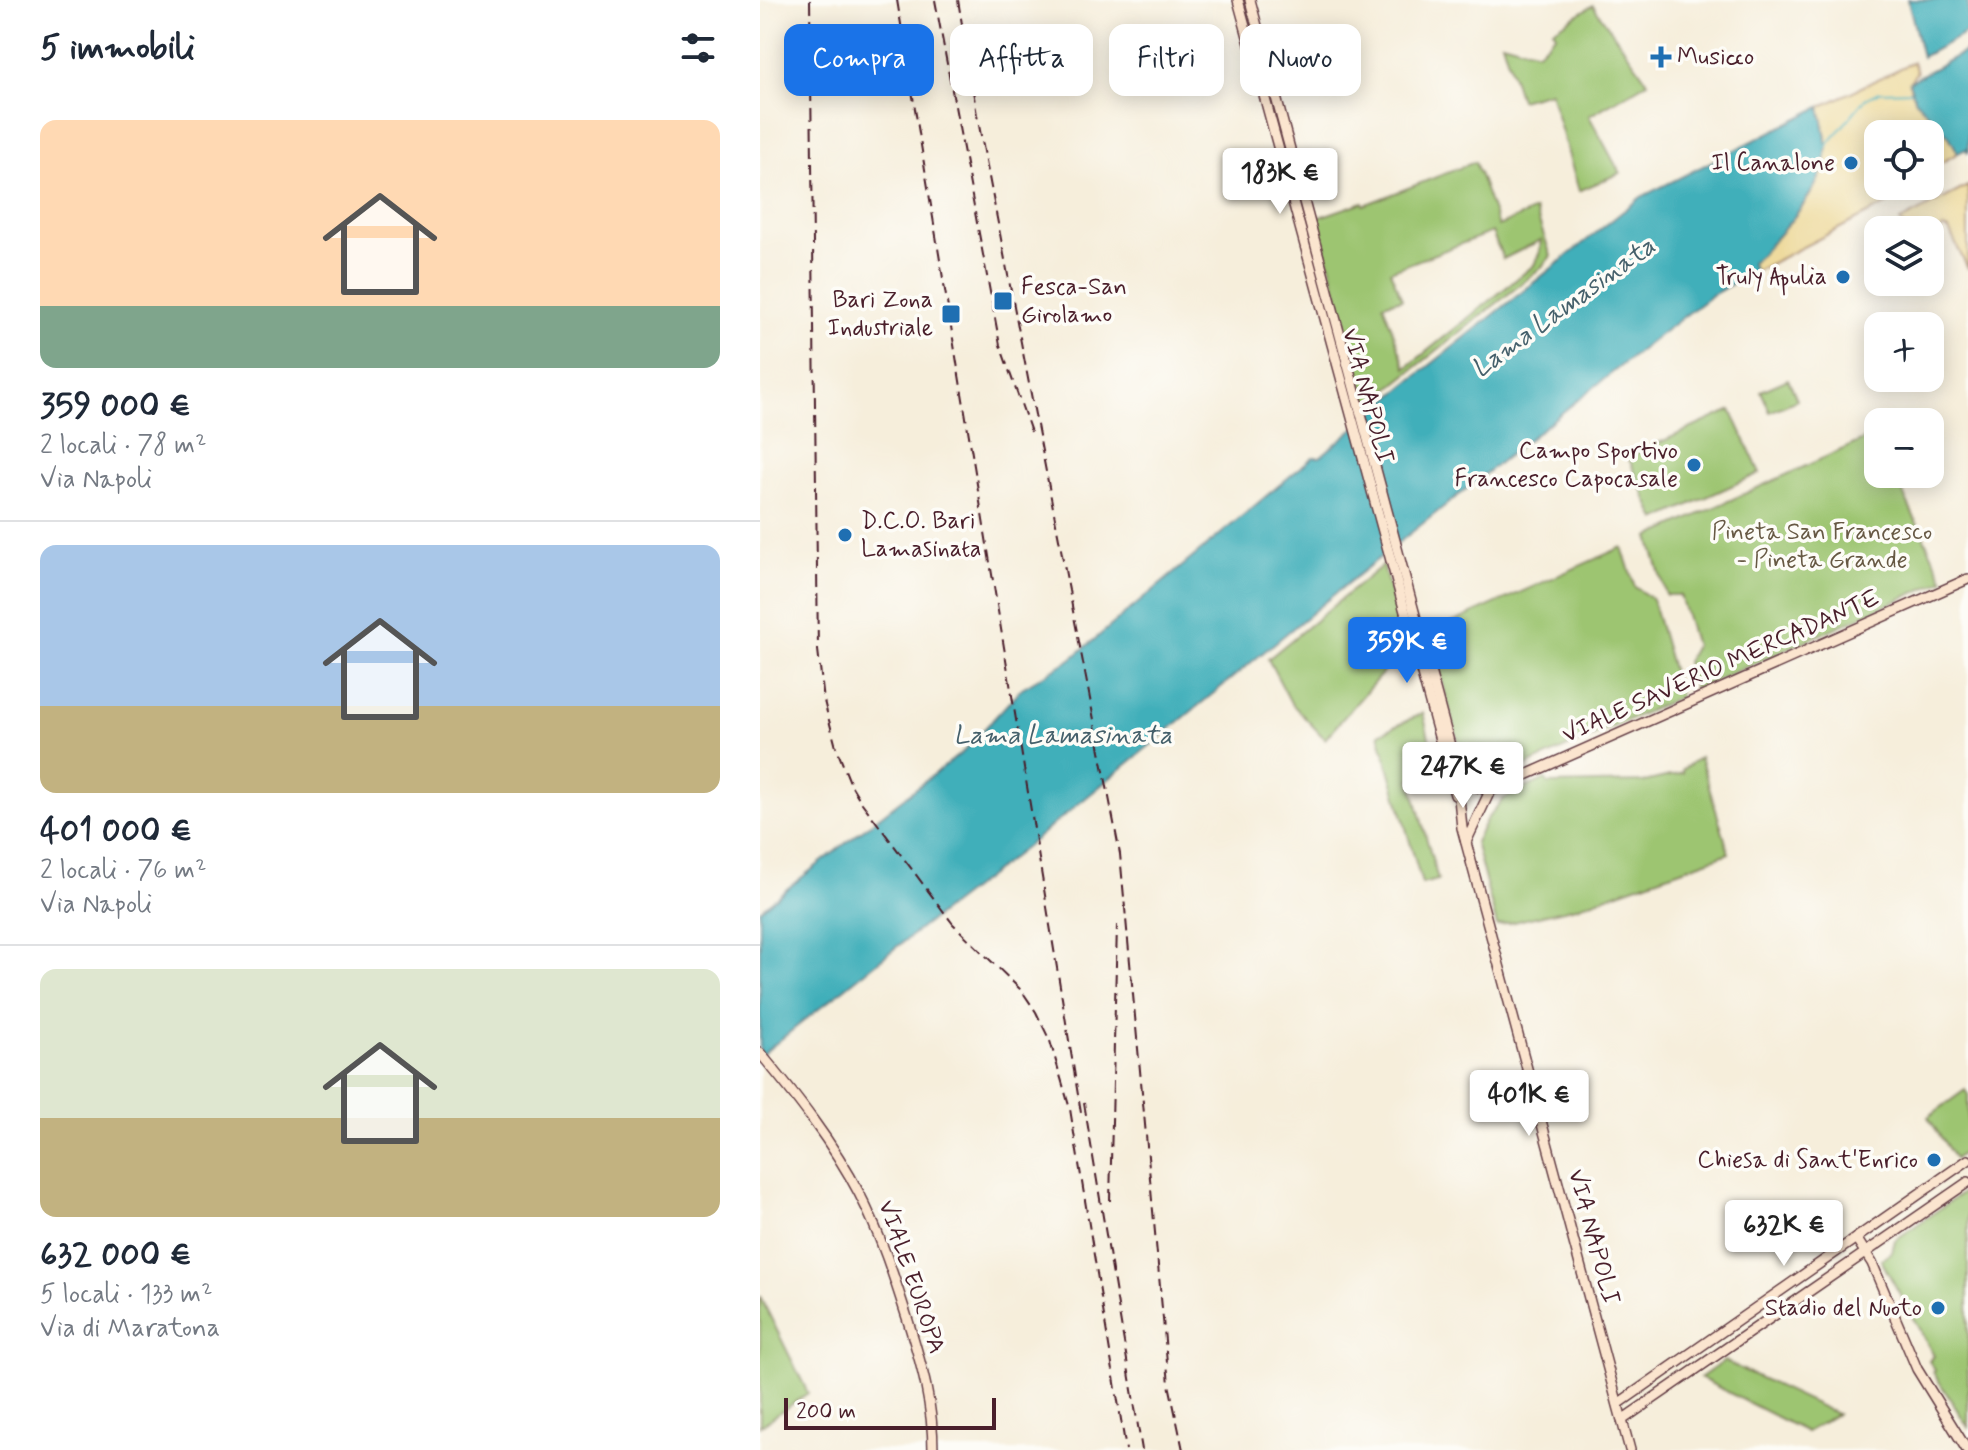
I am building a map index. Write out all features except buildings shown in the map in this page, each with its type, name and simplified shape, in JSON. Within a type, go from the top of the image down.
[{"type":"main road","name":"VIA NAPOLI","points":[[1238,0],[1353,424],[1395,554],[1456,768],[1466,843],[1630,1450]]},
{"type":"main road","name":"VIA NAPOLI","points":[[1250,0],[1362,417],[1446,770],[1458,801]]},
{"type":"main road","name":"VIALE SAVERIO MERCADANTE","points":[[1490,791],[1964,581]]},
{"type":"main road","points":[[1456,768],[1469,784],[1490,791],[1466,843]]},
{"type":"main road","name":"VIALE EUROPA","points":[[762,1056],[836,1155],[861,1196],[894,1273],[919,1356],[931,1414],[933,1450]]},
{"type":"main road","points":[[1618,1404],[1968,1160]]},
{"type":"main road","points":[[1622,1420],[1968,1182]]},
{"type":"main road","points":[[1856,1238],[1872,1263],[1917,1369],[1967,1450]]},
{"type":"green space","points":[[1593,5],[1648,82],[1589,116],[1620,173],[1579,191],[1550,92],[1520,100],[1502,42],[1538,52],[1556,34],[1553,30]]},
{"type":"green space","points":[[1475,162],[1498,226],[1535,210],[1551,256],[1540,269],[1368,405],[1317,218],[1363,202],[1364,205]],"holes":[[[1492,232],[1503,259],[1541,240],[1534,265],[1406,368],[1383,304],[1402,299],[1390,271]]]},
{"type":"green space","points":[[1788,379],[1797,400],[1770,412],[1761,391]]},
{"type":"green space","name":"Campo Sportivo Francesco Capocasale","points":[[1731,410],[1760,473],[1656,520],[1628,457]]},
{"type":"green space","name":"Pineta San Francesco - Pineta Grande","points":[[1864,440],[1864,488],[1901,488],[1944,580],[1694,690],[1686,662],[1695,646],[1680,595],[1666,595],[1649,537]]},
{"type":"green space","points":[[1622,547],[1635,587],[1652,599],[1680,697],[1494,780],[1464,762],[1429,633]]},
{"type":"green space","points":[[1383,565],[1405,647],[1325,739],[1291,703],[1268,659]]},
{"type":"green space","points":[[1423,713],[1437,771],[1410,779],[1438,880],[1422,884],[1379,734]]},
{"type":"green space","points":[[1700,757],[1729,853],[1576,907],[1497,926],[1475,842],[1486,820],[1503,799],[1545,779],[1548,784],[1644,782],[1683,773],[1682,770]]},
{"type":"green space","points":[[1965,1090],[1968,1095],[1968,1149],[1955,1159],[1928,1117]]},
{"type":"green space","name":"Stadio del Nuoto","points":[[1968,1189],[1968,1427],[1933,1372],[1935,1370],[1929,1361],[1934,1356],[1881,1260],[1892,1252],[1895,1240]]},
{"type":"green space","points":[[760,1296],[808,1393],[760,1426]]},
{"type":"green space","points":[[1724,1361],[1837,1414],[1806,1432],[1700,1378]]},
{"type":"sand","name":"Il Canalone","points":[[1913,62],[1917,72],[1909,82],[1921,106],[1934,120],[1864,120],[1864,200],[1895,200],[1754,272],[1752,263],[1807,200],[1822,170],[1826,144],[1820,107]]},
{"type":"sand","name":"Il Canalone","points":[[1944,130],[1945,131],[1958,153],[1944,161]]},
{"type":"sand","points":[[1968,186],[1968,269],[1949,230],[1944,228],[1944,216],[1910,216]]},
{"type":"water","points":[[1908,0],[1968,0],[1968,32],[1922,57]]},
{"type":"water","points":[[1968,50],[1968,154],[1966,149],[1958,153],[1944,131],[1944,120],[1934,120],[1916,101],[1909,82]]},
{"type":"water","name":"Lama Lamasinata","points":[[1820,107],[1826,144],[1822,170],[1796,214],[1752,263],[1754,272],[1712,295],[1657,337],[1348,583],[1021,851],[760,1056],[760,910],[964,751],[1022,688],[1071,659],[1313,457],[1320,457],[1641,197]]},
{"type":"waterway","name":"Lama Lamasinata","points":[[1825,148],[1865,99],[1879,92],[1911,91]]},
{"type":"railway","points":[[810,0],[818,650],[824,701],[836,747],[862,803],[953,924],[1022,991],[1050,1041],[1070,1109],[1126,1450]]},
{"type":"railway","points":[[897,0],[1081,1113]]},
{"type":"railway","points":[[935,0],[1000,345],[1031,432]]},
{"type":"railway","points":[[958,0],[977,115],[1120,854],[1169,1384],[1183,1450]]},
{"type":"railway","points":[[1110,1201],[1117,925]]},
{"type":"railway","points":[[1084,1103],[1142,1450]]},
{"type":"place","name":"Musicco","points":[[1661,57]]},
{"type":"place","name":"Il Canalone","points":[[1851,163]]},
{"type":"place","name":"Truly Apulia","points":[[1843,277]]},
{"type":"place","name":"Fesca-San Girolamo","points":[[1003,301]]},
{"type":"place","name":"Bari Zona Industriale","points":[[951,314]]},
{"type":"place","name":"Campo Sportivo Francesco Capocasale","points":[[1694,465]]},
{"type":"place","name":"D.C.O. Bari Lamasinata","points":[[845,535]]},
{"type":"place","name":"Chiesa di Sant'Enrico","points":[[1934,1160]]},
{"type":"place","name":"Stadio del Nuoto","points":[[1938,1308]]}]
